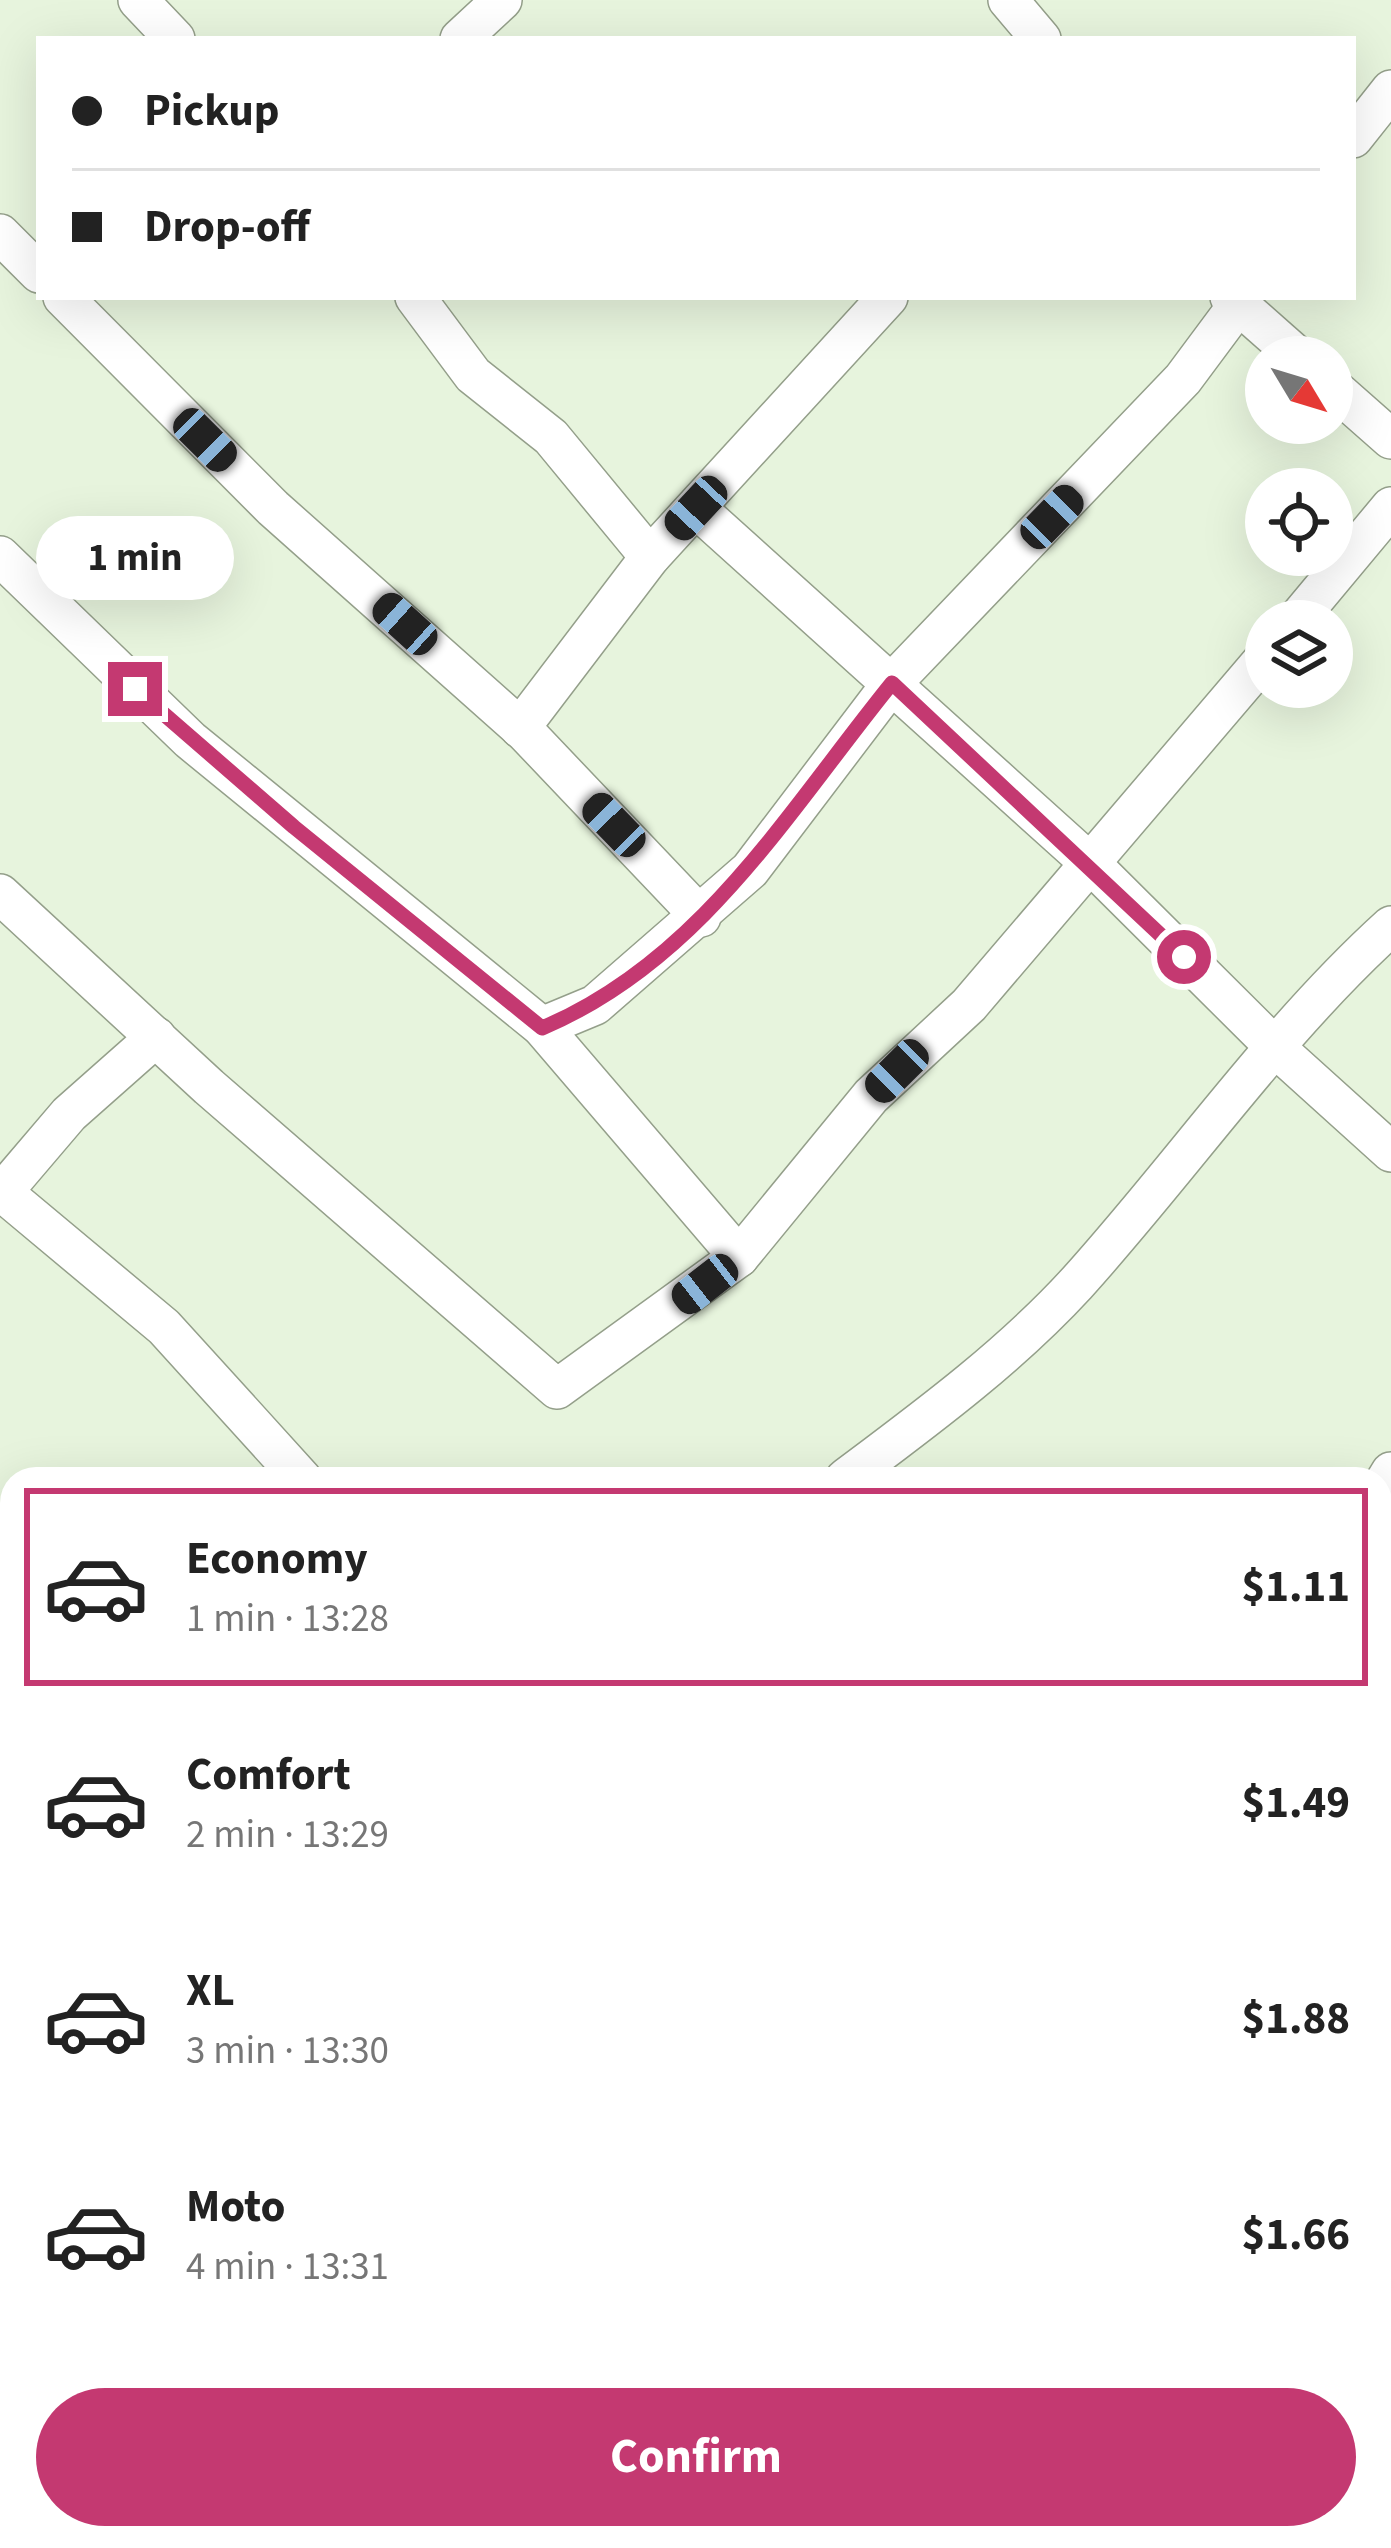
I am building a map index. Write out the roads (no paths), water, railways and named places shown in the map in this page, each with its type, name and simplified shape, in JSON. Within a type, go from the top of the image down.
[{"type":"street","points":[[138,0],[172,36]]},
{"type":"street","points":[[463,36],[502,0]]},
{"type":"street","points":[[1008,0],[1038,36]]},
{"type":"street","points":[[1356,134],[1391,90]]},
{"type":"street","points":[[0,234],[36,270]]},
{"type":"street","points":[[66,300],[273,508],[520,728],[701,917]]},
{"type":"street","points":[[417,300],[473,375],[551,437],[650,557]]},
{"type":"street","points":[[520,728],[650,557],[885,300]]},
{"type":"street","points":[[542,1028],[595,1005],[750,870],[892,683],[1184,379],[1237,300],[1276,336]]},
{"type":"street","points":[[1353,406],[1391,439]]},
{"type":"street","points":[[1314,600],[1391,507]]},
{"type":"street","points":[[696,508],[1090,864],[1278,1050],[1391,1152]]},
{"type":"street","points":[[0,556],[190,740],[542,1028],[739,1257]]},
{"type":"street","points":[[0,894],[557,1389],[739,1257],[872,1096],[969,1005],[1245,681]]},
{"type":"street","points":[[860,1467],[978,1376],[1072,1288],[1335,979],[1391,926]]},
{"type":"street","points":[[156,1037],[83,1100],[1,1192],[164,1328],[291,1467]]}]
